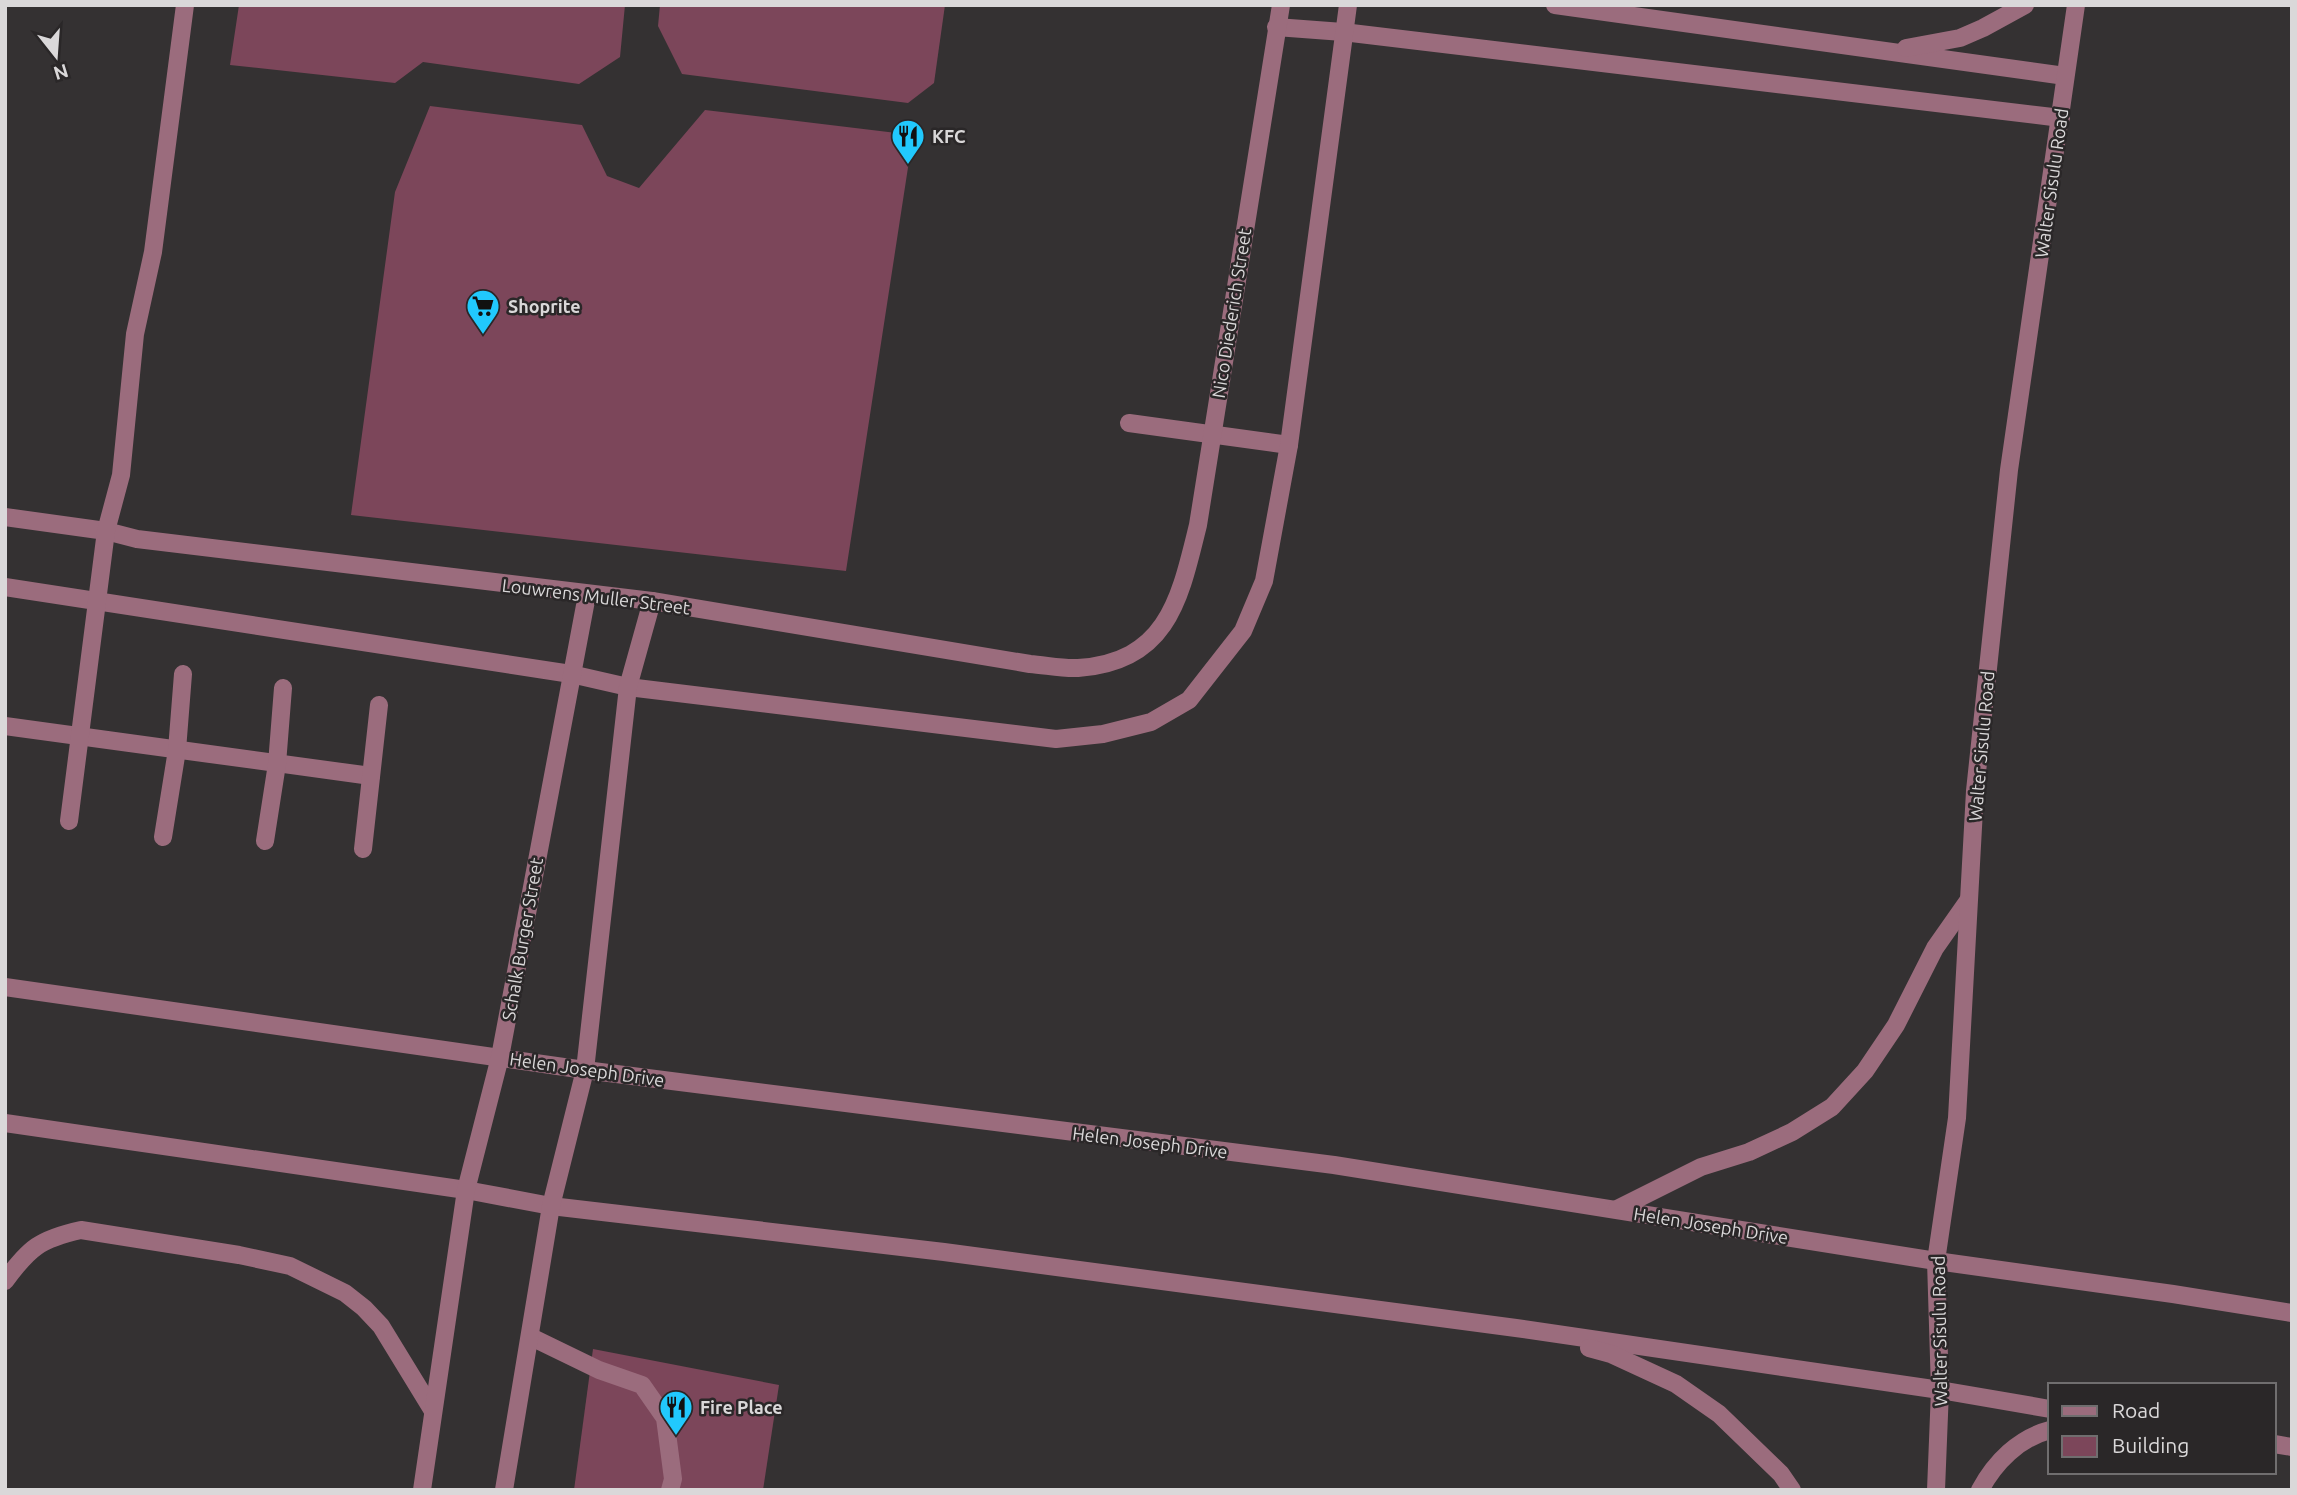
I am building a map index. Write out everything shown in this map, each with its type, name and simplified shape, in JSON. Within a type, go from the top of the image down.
[{"type":"street","points":[[69,821],[106,531],[121,475],[135,334],[153,253],[186,5]]},
{"type":"street","name":"Nico Diederich Street","points":[[1169,617],[1185,576],[1198,525],[1281,5]]},
{"type":"street","points":[[5,587],[570,674],[628,687],[1056,739],[1103,734],[1151,722],[1189,700],[1243,631],[1265,581],[1289,445],[1348,5]]},
{"type":"street","points":[[1555,5],[2065,76]]},
{"type":"street","points":[[1889,51],[1960,38],[2025,5]]},
{"type":"street","name":"Walter Sisulu Road","points":[[1936,1490],[1941,1390],[1936,1261],[1957,1118],[1975,790],[2009,470],[2076,5]]},
{"type":"street","points":[[1276,27],[1343,32],[2061,118]]},
{"type":"street","points":[[1129,423],[1289,445]]},
{"type":"street","name":"Louwrens Muller Street","points":[[5,517],[137,538],[652,601],[1030,664],[1078,668],[1116,661],[1143,648],[1169,617]]},
{"type":"street","name":"Schalk Burger Street","points":[[422,1490],[466,1190],[500,1057],[587,595]]},
{"type":"street","points":[[505,1490],[551,1206],[585,1070],[628,687],[652,601]]},
{"type":"street","points":[[163,837],[177,750],[183,674]]},
{"type":"street","points":[[265,841],[277,764],[283,688]]},
{"type":"street","points":[[363,849],[379,705]]},
{"type":"street","points":[[5,726],[371,776]]},
{"type":"street","points":[[1617,1209],[1702,1167],[1749,1152],[1792,1132],[1832,1107],[1865,1071],[1890,1034],[1935,948],[1969,900]]},
{"type":"street","name":"Helen Joseph Drive","points":[[5,987],[585,1070],[1334,1165],[1936,1261],[2292,1313]]},
{"type":"street","points":[[5,1123],[466,1190],[551,1206],[944,1252],[1516,1328],[1941,1390],[2048,1409]]},
{"type":"street","points":[[5,1281],[27,1253],[40,1243],[80,1230],[239,1255],[290,1266],[345,1293],[364,1308],[381,1326],[433,1411]]},
{"type":"street","points":[[1516,1328],[1611,1354],[1676,1384],[1719,1414],[1781,1474],[1792,1490]]},
{"type":"street","points":[[531,1337],[599,1370],[642,1385],[665,1418],[673,1479],[670,1490]]},
{"type":"street","points":[[1980,1490],[2011,1449],[2038,1433],[2048,1430]]},
{"type":"building","points":[[239,5],[625,5],[620,57],[579,84],[423,62],[395,83],[230,65]]},
{"type":"building","points":[[660,5],[945,5],[934,83],[908,103],[682,74],[658,26]]},
{"type":"building","points":[[430,106],[582,125],[607,176],[639,188],[705,110],[913,135],[846,571],[351,515],[395,192]]},
{"type":"building","name":"Fire Place","points":[[593,1349],[779,1385],[763,1490],[574,1490]]},
{"type":"place","name":"KFC","points":[[908,166]]},
{"type":"place","name":"Shoprite","points":[[483,336]]},
{"type":"place","name":"Fire Place","points":[[676,1437]]}]
